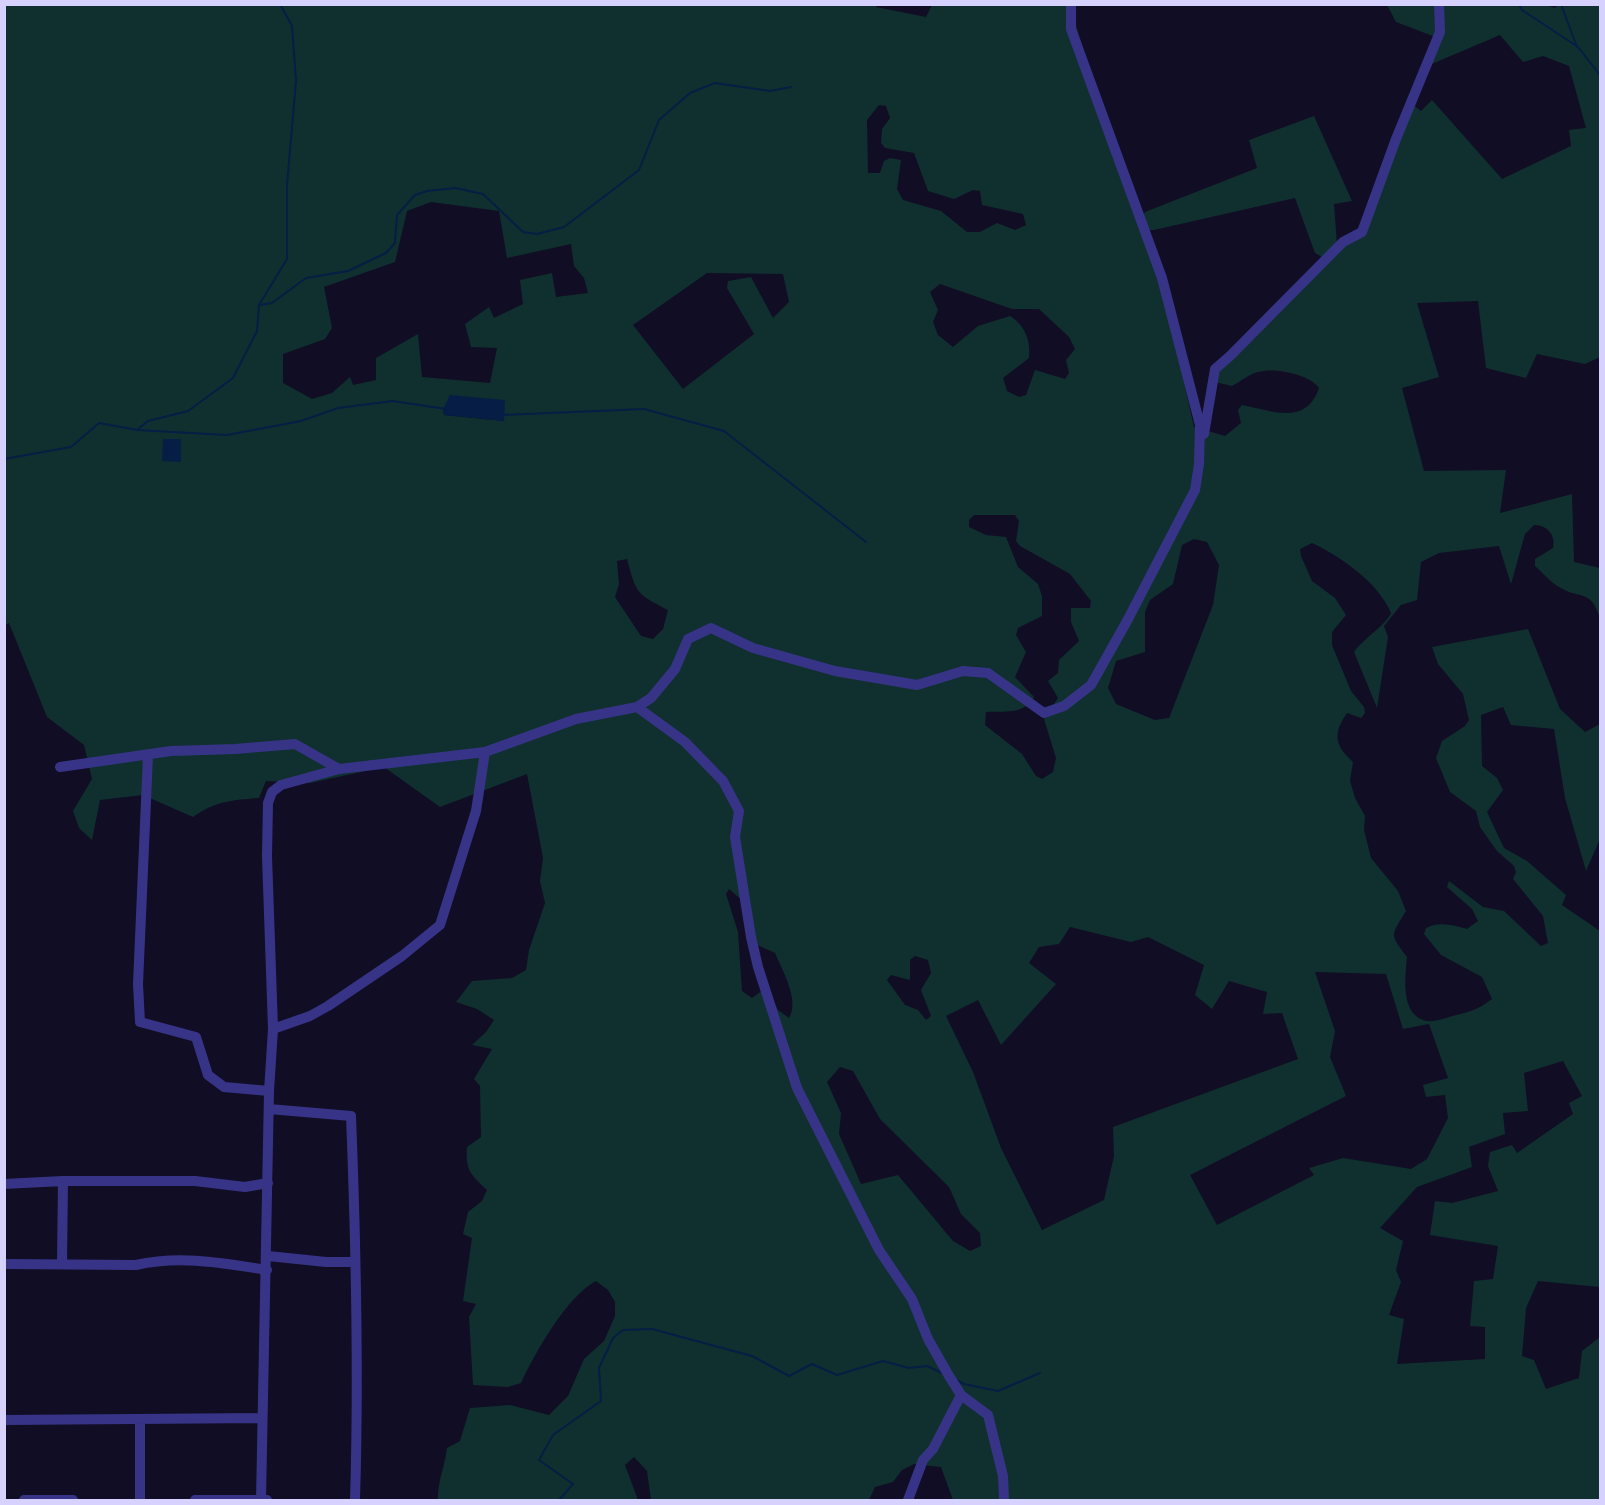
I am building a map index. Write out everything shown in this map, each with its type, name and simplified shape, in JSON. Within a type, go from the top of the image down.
[{"type":"street","points":[[1071,4],[1071,29],[1162,279],[1200,425],[1199,464]]},
{"type":"street","points":[[195,1500],[263,1500],[262,1418],[268,1256],[269,1090],[273,1029],[267,856],[268,802],[272,792],[281,785],[339,769],[485,752],[576,719],[637,707],[651,698],[675,669],[688,639],[711,628],[753,648],[835,671],[917,685],[963,671],[988,673],[1044,713],[1064,706],[1090,685],[1127,621],[1195,490],[1215,369],[1344,242],[1362,232],[1396,139],[1440,32],[1439,4]]},
{"type":"street","points":[[637,707],[685,742],[723,781],[739,811],[735,837],[750,937],[797,1088],[879,1250],[912,1299],[928,1339],[947,1374],[961,1395],[988,1415],[1003,1476],[1004,1500]]},
{"type":"street","points":[[60,767],[171,751],[295,744],[339,769]]},
{"type":"street","points":[[273,1029],[310,1016],[328,1006],[402,956],[440,925],[476,811],[485,752]]},
{"type":"street","points":[[148,755],[138,984],[140,1022],[196,1037],[208,1075],[224,1088],[269,1090]]},
{"type":"street","points":[[269,1108],[351,1116],[357,1432],[355,1500]]},
{"type":"street","points":[[4,1184],[195,1181],[245,1187],[268,1183]]},
{"type":"street","points":[[62,1263],[63,1182]]},
{"type":"street","points":[[268,1256],[326,1262],[355,1262]]},
{"type":"street","points":[[4,1264],[136,1265],[155,1261],[196,1259],[267,1269]]},
{"type":"street","points":[[908,1500],[923,1460],[933,1449],[961,1395]]},
{"type":"street","points":[[4,1420],[262,1418]]},
{"type":"street","points":[[140,1419],[140,1500]]},
{"type":"street","points":[[24,1500],[73,1500]]},
{"type":"green space","points":[[877,4],[876,7],[926,17],[932,5],[1073,5],[1073,15],[1111,143],[1162,284],[1194,427],[1225,436],[1241,423],[1238,410],[1242,405],[1287,413],[1306,408],[1313,400],[1319,388],[1314,383],[1300,375],[1282,371],[1258,372],[1232,386],[1215,382],[1217,372],[1326,259],[1315,253],[1295,198],[1154,230],[1147,230],[1142,217],[1145,212],[1257,168],[1249,140],[1314,116],[1352,201],[1334,204],[1337,245],[1364,228],[1412,104],[1421,111],[1432,100],[1502,179],[1571,146],[1569,130],[1586,128],[1569,66],[1543,56],[1523,62],[1500,35],[1427,66],[1438,38],[1396,22],[1387,5],[1543,4],[1555,8],[1557,5],[1600,5],[1600,357],[1585,364],[1537,354],[1526,378],[1486,368],[1478,301],[1417,303],[1439,377],[1402,388],[1424,471],[1506,470],[1500,513],[1572,494],[1574,562],[1600,568],[1600,618],[1589,598],[1557,586],[1535,566],[1535,559],[1553,548],[1554,543],[1550,532],[1539,525],[1534,525],[1525,534],[1511,584],[1499,546],[1439,553],[1421,562],[1417,600],[1401,605],[1384,626],[1388,637],[1377,708],[1354,652],[1385,622],[1391,613],[1378,591],[1346,563],[1312,543],[1300,549],[1312,581],[1335,598],[1346,615],[1332,632],[1332,645],[1351,691],[1364,707],[1365,713],[1361,718],[1347,713],[1339,727],[1338,739],[1342,750],[1353,762],[1350,781],[1355,798],[1365,816],[1364,830],[1371,858],[1398,891],[1406,911],[1394,934],[1397,943],[1407,957],[1406,995],[1412,1012],[1418,1018],[1427,1021],[1441,1019],[1472,1011],[1492,999],[1482,977],[1441,955],[1424,934],[1426,928],[1431,926],[1446,924],[1467,929],[1478,921],[1472,909],[1447,887],[1449,881],[1483,907],[1504,911],[1541,946],[1548,943],[1543,916],[1513,879],[1516,872],[1514,866],[1497,851],[1480,827],[1476,811],[1450,792],[1436,758],[1442,741],[1465,726],[1469,720],[1463,694],[1438,664],[1432,647],[1528,629],[1560,709],[1585,732],[1600,724],[1600,839],[1586,871],[1565,798],[1554,729],[1511,725],[1503,707],[1481,715],[1482,766],[1497,778],[1503,790],[1487,812],[1504,848],[1527,861],[1566,895],[1562,905],[1600,931],[1600,1287],[1538,1281],[1526,1308],[1522,1356],[1534,1360],[1546,1389],[1579,1378],[1582,1351],[1600,1337],[1600,1500],[953,1500],[941,1467],[914,1464],[902,1470],[893,1482],[875,1487],[869,1500],[651,1500],[647,1471],[634,1457],[625,1465],[638,1500],[438,1500],[447,1448],[460,1441],[470,1408],[510,1405],[549,1415],[568,1396],[584,1359],[604,1341],[615,1316],[615,1302],[608,1290],[596,1281],[585,1288],[563,1312],[543,1341],[521,1383],[508,1387],[473,1385],[469,1317],[476,1304],[463,1301],[472,1238],[463,1234],[468,1212],[482,1201],[487,1190],[470,1172],[467,1147],[481,1137],[480,1086],[474,1079],[492,1049],[472,1045],[486,1032],[494,1020],[477,1009],[456,1002],[472,981],[512,978],[526,970],[529,950],[545,903],[540,881],[543,858],[527,774],[440,807],[384,767],[310,783],[266,781],[259,798],[217,804],[193,817],[143,795],[100,800],[92,840],[79,828],[73,811],[92,779],[84,745],[47,717],[9,623],[5,625],[4,5]],"holes":[[[879,105],[886,106],[890,118],[882,129],[881,143],[885,148],[914,153],[928,191],[954,199],[973,190],[980,191],[982,205],[1023,214],[1026,225],[1015,230],[997,223],[980,232],[967,232],[941,211],[903,200],[897,189],[901,160],[890,158],[884,161],[880,173],[868,173],[867,120]],[[431,202],[499,211],[507,258],[571,244],[574,266],[584,278],[588,293],[556,297],[552,273],[520,280],[523,304],[494,318],[489,307],[465,324],[471,347],[497,348],[490,383],[422,377],[418,334],[376,358],[376,380],[353,385],[350,377],[332,393],[312,399],[283,383],[283,354],[325,339],[332,328],[324,287],[395,262],[407,211]],[[707,273],[783,274],[789,302],[773,318],[751,277],[728,281],[727,288],[754,334],[683,389],[633,325]],[[940,284],[1012,309],[1039,309],[1069,337],[1075,349],[1066,360],[1069,373],[1065,379],[1035,370],[1026,395],[1019,397],[1007,391],[1003,378],[1029,358],[1026,334],[1020,324],[1010,316],[978,326],[953,347],[938,335],[933,322],[938,310],[930,292]],[[443,409],[504,416],[504,421],[444,415]],[[974,515],[1015,515],[1019,521],[1016,541],[1020,546],[1070,574],[1091,601],[1090,608],[1071,608],[1071,622],[1079,641],[1059,660],[1058,673],[1048,681],[1058,698],[1044,719],[1056,758],[1053,772],[1042,779],[1036,776],[1022,754],[985,725],[986,712],[1006,712],[1019,709],[1025,707],[1034,697],[1015,677],[1026,652],[1016,635],[1018,628],[1042,616],[1042,596],[1038,584],[1018,567],[1006,537],[986,535],[969,527],[969,520]],[[1194,539],[1207,542],[1219,565],[1213,605],[1169,718],[1155,720],[1116,704],[1108,688],[1116,661],[1145,652],[1145,612],[1150,600],[1173,584],[1182,545]],[[627,559],[635,586],[643,596],[668,610],[663,629],[653,639],[641,636],[615,597],[619,584],[617,561]],[[729,889],[744,902],[751,942],[775,953],[791,994],[792,1011],[789,1018],[778,1010],[769,992],[763,990],[752,998],[742,991],[738,932],[726,894]],[[1070,927],[1131,942],[1148,937],[1204,965],[1195,995],[1212,1009],[1229,981],[1267,992],[1263,1014],[1282,1013],[1298,1059],[1113,1127],[1114,1156],[1104,1200],[1042,1230],[1001,1148],[973,1072],[946,1016],[978,1000],[1001,1045],[1056,984],[1029,963],[1039,947],[1059,944]],[[915,956],[928,960],[931,973],[921,990],[931,1016],[926,1020],[918,1010],[905,1005],[887,980],[891,975],[910,980],[910,960]],[[1315,972],[1386,974],[1403,1029],[1429,1024],[1448,1078],[1423,1085],[1426,1097],[1445,1095],[1448,1118],[1427,1159],[1411,1169],[1343,1158],[1309,1168],[1314,1175],[1217,1225],[1190,1175],[1346,1096],[1330,1057],[1335,1031]],[[1563,1061],[1582,1096],[1569,1103],[1573,1114],[1517,1153],[1512,1145],[1490,1152],[1488,1166],[1498,1191],[1452,1203],[1435,1201],[1430,1235],[1498,1246],[1493,1279],[1474,1281],[1470,1326],[1485,1327],[1485,1359],[1397,1364],[1404,1319],[1389,1315],[1401,1282],[1396,1270],[1403,1241],[1380,1228],[1417,1187],[1472,1167],[1469,1147],[1505,1134],[1503,1113],[1528,1111],[1524,1073]],[[840,1067],[853,1071],[880,1119],[949,1187],[961,1214],[980,1233],[981,1246],[970,1251],[953,1241],[898,1175],[861,1184],[839,1134],[841,1113],[827,1082]]]},
{"type":"water","points":[[450,395],[505,400],[504,421],[444,415],[443,409]]},
{"type":"water","points":[[163,439],[181,439],[181,462],[162,461]]},
{"type":"waterway","points":[[138,429],[148,421],[188,411],[233,378],[257,331],[259,305],[287,259],[287,185],[296,81],[292,26],[280,4]]},
{"type":"waterway","points":[[1519,4],[1522,10],[1578,47],[1600,75]]},
{"type":"waterway","points":[[1563,4],[1562,7],[1577,47]]},
{"type":"waterway","points":[[259,305],[272,303],[306,278],[348,271],[386,253],[395,243],[397,215],[415,195],[427,191],[455,188],[483,194],[523,232],[537,234],[564,227],[639,170],[659,120],[690,93],[715,83],[770,91],[791,87]]},
{"type":"waterway","points":[[4,459],[71,447],[99,423],[137,430],[227,435],[301,421],[338,408],[393,401],[446,409]]},
{"type":"waterway","points":[[502,415],[644,409],[724,431],[866,542]]},
{"type":"waterway","points":[[559,1500],[573,1484],[539,1460],[553,1435],[601,1401],[599,1368],[613,1338],[623,1330],[652,1329],[752,1356],[789,1376],[812,1364],[837,1375],[883,1361],[909,1368],[927,1366],[942,1373]]},
{"type":"waterway","points":[[956,1380],[964,1384],[998,1391],[1040,1373]]}]
